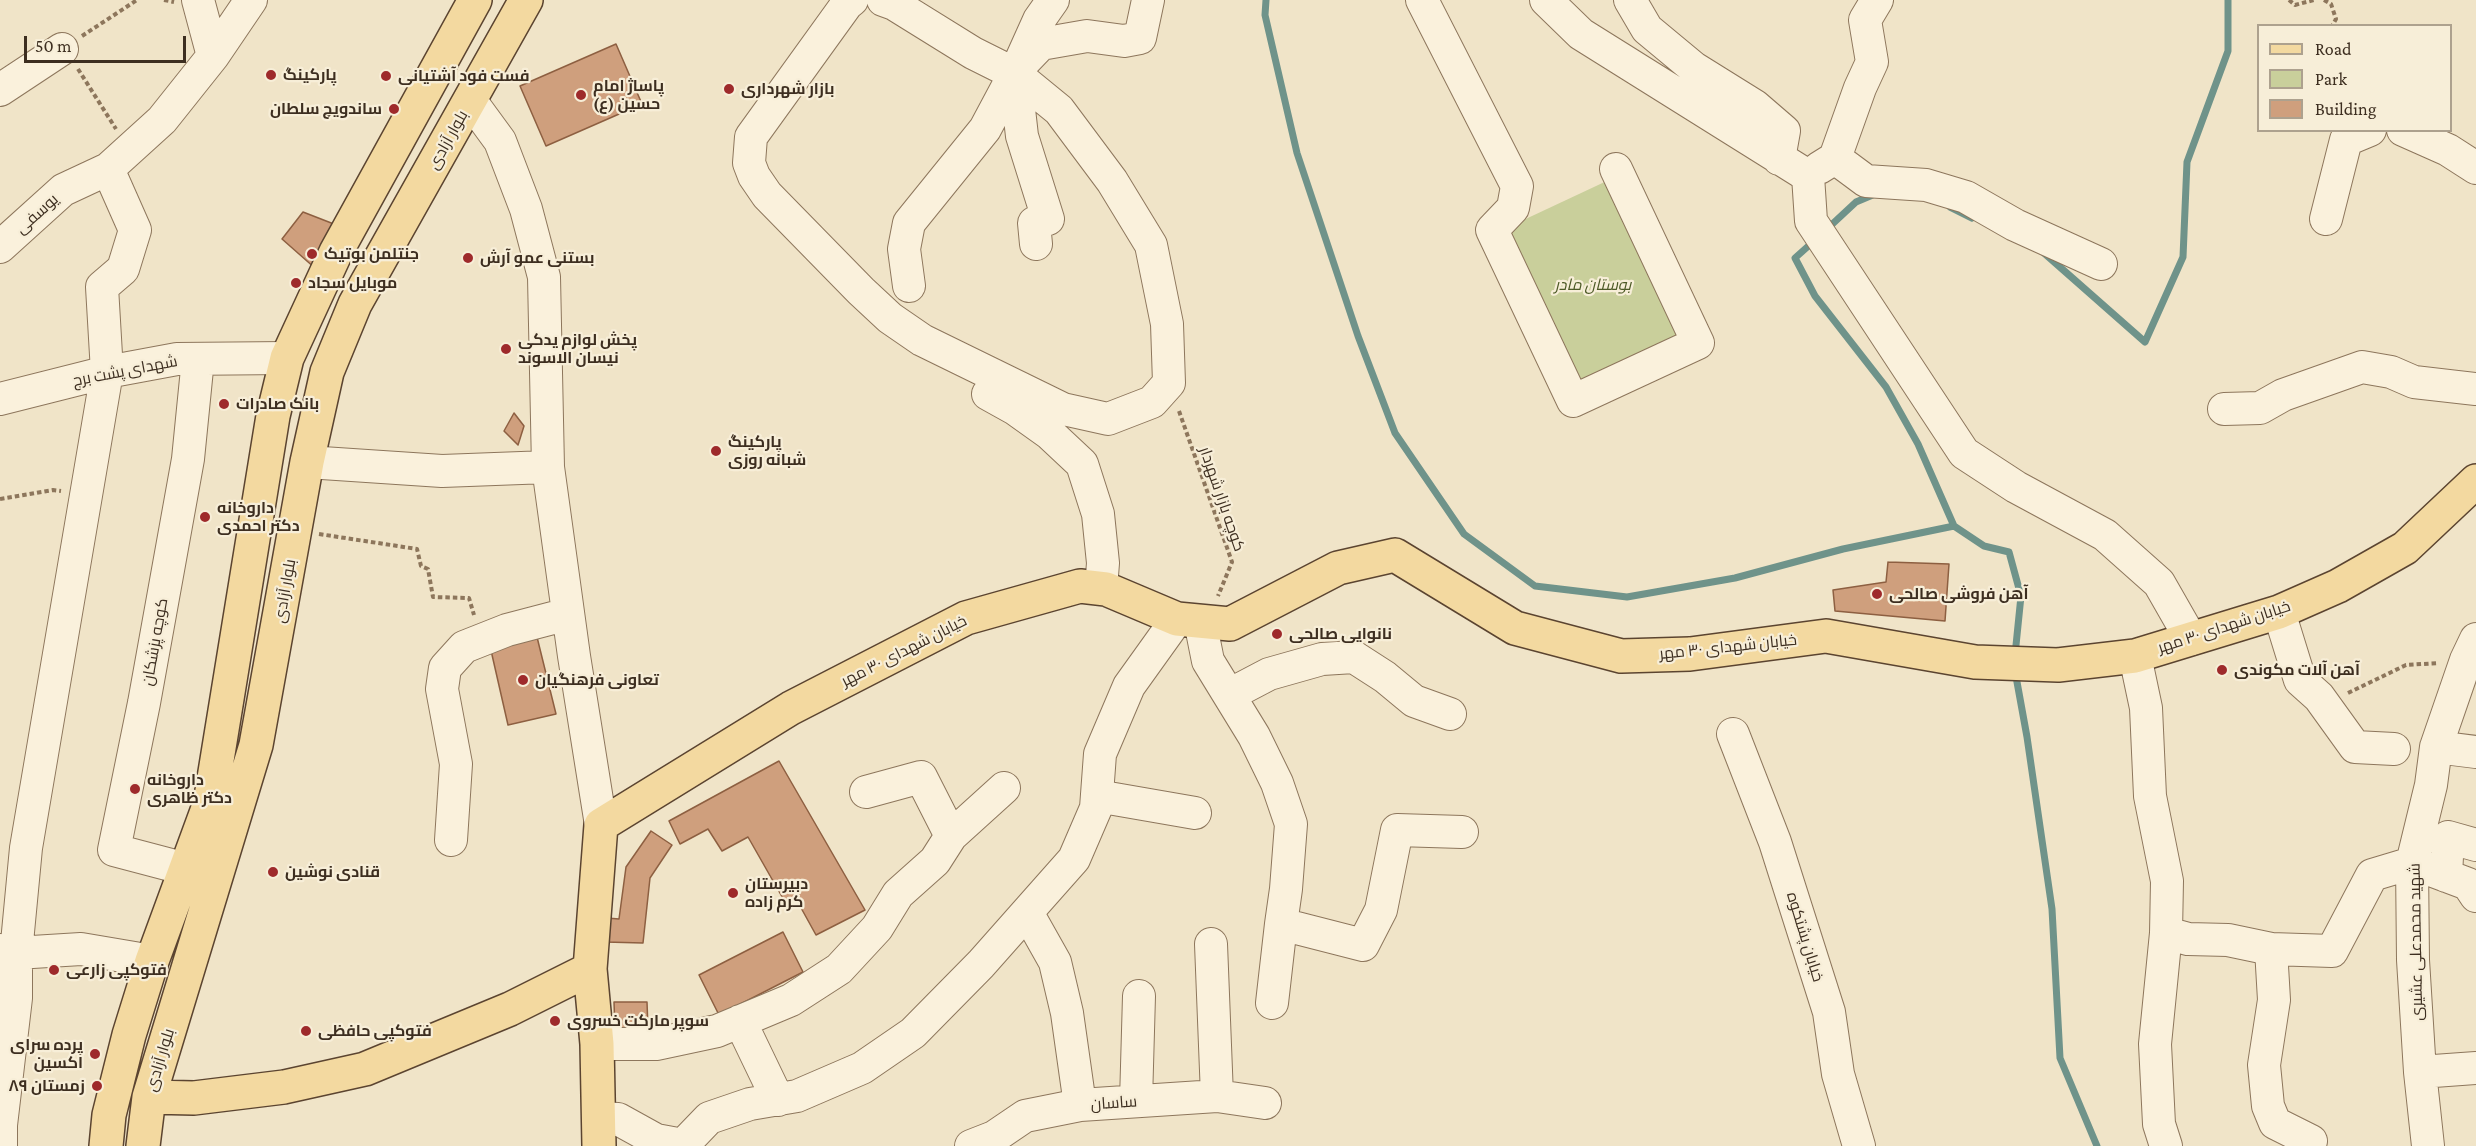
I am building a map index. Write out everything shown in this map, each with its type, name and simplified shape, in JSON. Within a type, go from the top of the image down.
[{"type":"main road","name":"بلوار آزادی","points":[[106,1146],[109,1115],[129,1035],[210,803],[273,416],[287,358],[340,245],[475,0]]},
{"type":"main road","name":"بلوار آزادی","points":[[143,1146],[149,1097],[256,745],[307,462],[327,372],[356,304],[526,0]]},
{"type":"main road","points":[[287,358],[327,372]]},
{"type":"main road","name":"خیابان شهدای ۳۰ مهر","points":[[601,825],[791,708],[966,618],[1080,586],[1101,588],[1195,621],[1230,624],[1338,568],[1395,555],[1515,628],[1622,656],[1690,654],[1826,636],[1975,662],[2058,665],[2135,656],[2279,612],[2338,586],[2405,548],[2476,481]]},
{"type":"main road","points":[[599,1132],[597,1044],[590,969],[601,825]]},
{"type":"main road","points":[[149,1097],[194,1098],[284,1087],[366,1069],[500,1013],[590,969]]},
{"type":"street","points":[[198,0],[213,56]]},
{"type":"street","name":"یوسفی","points":[[0,247],[63,190],[119,160],[162,120],[213,56],[251,0]]},
{"type":"street","points":[[751,175],[835,267],[890,318],[922,340],[1063,409],[1108,419],[1152,402],[1169,383],[1167,324],[1151,245],[1112,181],[1059,110],[1016,72],[973,53],[894,4],[883,0]]},
{"type":"street","points":[[909,286],[904,249],[909,223],[985,129],[1016,72],[1039,20],[1053,0]]},
{"type":"street","points":[[1036,244],[1034,223],[1048,219],[1022,136],[1016,72],[1041,44],[1087,36],[1124,41],[1140,38],[1148,0]]},
{"type":"street","points":[[1422,0],[1517,186],[1513,208],[1492,230],[1573,402],[1698,343],[1616,169]]},
{"type":"street","points":[[1546,0],[1581,34],[1808,176]]},
{"type":"street","points":[[1630,0],[1647,29],[1694,68],[1755,106],[1784,131],[1779,159]]},
{"type":"street","points":[[1808,176],[1835,158],[1860,88],[1872,62],[1865,20],[1877,0]]},
{"type":"street","points":[[846,1],[751,137],[749,163],[751,175],[786,226],[827,272],[871,314]]},
{"type":"street","points":[[0,90],[62,49]]},
{"type":"street","points":[[470,100],[500,141],[526,209],[544,277],[548,467],[601,825]]},
{"type":"street","points":[[2326,219],[2346,140],[2365,132]]},
{"type":"street","points":[[2408,132],[2448,150],[2476,168]]},
{"type":"street","points":[[1835,158],[1866,181],[1926,185],[1966,197],[2015,225],[2101,264]]},
{"type":"street","points":[[2,1146],[2,1114],[16,998],[8,952],[13,846],[86,494],[107,372],[102,287],[123,269],[135,230],[119,160]]},
{"type":"street","points":[[1808,176],[1811,221],[1964,453],[2016,488],[2106,535],[2159,583],[2192,639]]},
{"type":"street","points":[[896,335],[1015,409],[1050,434],[1082,464],[1098,514],[1103,563],[1101,588]]},
{"type":"street","name":"شهدای پشت برج","points":[[0,399],[107,372],[177,359],[287,358]]},
{"type":"street","name":"کوچه پزشکان","points":[[186,868],[114,850],[144,703],[188,459],[198,359]]},
{"type":"street","points":[[2224,409],[2260,408],[2283,394],[2362,367],[2391,372],[2414,382],[2476,389]]},
{"type":"street","points":[[307,462],[442,471],[548,467]]},
{"type":"street","points":[[2279,612],[2300,680],[2319,697],[2355,747],[2394,749]]},
{"type":"street","points":[[451,840],[456,764],[442,689],[445,668],[465,647],[507,630],[568,614]]},
{"type":"street","points":[[599,1132],[618,1119],[656,1140],[682,1145],[710,1118],[750,1104],[797,1096],[862,1068],[913,1033],[1028,914],[1074,859],[1096,808],[1100,754],[1129,686],[1195,621],[1208,661],[1254,736],[1272,774],[1291,824],[1286,889],[1272,1003]]},
{"type":"street","name":"شهید محمدعلی عشیری","points":[[2428,1146],[2420,1072],[2413,960],[2412,863],[2431,785],[2436,747],[2471,650]]},
{"type":"street","points":[[2135,656],[2146,708],[2150,796],[2167,881],[2166,933],[2155,1044],[2159,1124],[2166,1146]]},
{"type":"street","points":[[1229,695],[1269,674],[1322,659],[1354,657],[1385,677],[1414,701],[1450,714]]},
{"type":"street","name":"خیابان پشتکوه","points":[[1732,734],[1775,842],[1829,1012],[1839,1074],[1859,1146]]},
{"type":"street","points":[[2436,747],[2476,752]]},
{"type":"street","points":[[866,792],[921,777],[951,836]]},
{"type":"street","points":[[597,1044],[656,1044],[717,1031],[791,1000],[839,969],[877,928],[898,894],[935,861],[951,836],[1004,788]]},
{"type":"street","points":[[1097,796],[1195,813]]},
{"type":"street","points":[[1281,924],[1363,945],[1381,910],[1397,830],[1462,832]]},
{"type":"street","points":[[2446,876],[2448,837],[2476,845]]},
{"type":"street","points":[[2166,933],[2188,939],[2228,940],[2271,949],[2332,951],[2372,875],[2412,863],[2468,884],[2476,896]]},
{"type":"street","points":[[1028,914],[1055,962],[1067,1013],[1080,1105]]},
{"type":"street","points":[[1211,945],[1217,1095]]},
{"type":"street","points":[[8,952],[81,949],[153,961]]},
{"type":"street","points":[[2271,949],[2274,1000],[2264,1065],[2268,1106],[2275,1123],[2311,1141]]},
{"type":"street","points":[[1136,1101],[1139,996]]},
{"type":"street","points":[[740,1021],[778,1100]]},
{"type":"street","points":[[2420,1072],[2476,1068]]},
{"type":"street","name":"ساسان","points":[[971,1146],[994,1137],[1025,1116],[1080,1105],[1217,1095],[1265,1103]]},
{"type":"path","points":[[119,160],[76,66],[62,49],[137,0]]},
{"type":"path","points":[[2289,0],[2295,5],[2314,0]]},
{"type":"path","points":[[2324,0],[2331,4],[2336,19],[2333,24]]},
{"type":"path","name":"کوچه بازار شهردار","points":[[1169,383],[1232,562],[1195,621]]},
{"type":"path","points":[[0,499],[54,490],[86,494]]},
{"type":"path","points":[[295,531],[417,549],[421,566],[428,569],[433,597],[469,598],[482,640]]},
{"type":"path","points":[[2323,705],[2406,666],[2471,650]]},
{"type":"green space","name":"بوستان مادر","points":[[1611,179],[1686,339],[1575,391],[1500,231]]},
{"type":"building","name":"پاساژ امام حسین (ع)","points":[[616,44],[642,104],[546,146],[520,86]]},
{"type":"building","name":"جنتلمن بوتیک","points":[[303,212],[339,226],[316,269],[282,239]]},
{"type":"building","points":[[514,413],[524,426],[518,445],[504,431]]},
{"type":"building","points":[[1888,562],[1949,564],[1945,621],[1835,611],[1833,590],[1886,582]]},
{"type":"building","name":"تعاونی فرهنگیان","points":[[536,633],[556,714],[508,725],[490,646]]},
{"type":"building","points":[[779,761],[865,910],[816,935],[795,897],[785,902],[748,837],[722,851],[708,829],[680,844],[669,821]]},
{"type":"building","points":[[651,831],[672,845],[650,878],[643,943],[605,942],[607,918],[619,919],[626,867]]},
{"type":"building","points":[[783,932],[803,972],[719,1015],[699,975]]},
{"type":"building","points":[[614,1002],[647,1002],[648,1029],[615,1030]]},
{"type":"waterway","points":[[1266,0],[1265,15],[1297,153],[1358,336],[1395,433],[1464,534],[1535,586],[1627,597],[1735,578],[1843,549],[1954,526]]},
{"type":"waterway","points":[[2044,253],[2145,342],[2183,257],[2187,162],[2228,51],[2228,0]]},
{"type":"waterway","points":[[1827,229],[1856,202],[1875,194]]},
{"type":"waterway","points":[[1950,207],[1972,218]]},
{"type":"waterway","points":[[1814,241],[1795,258],[1815,296],[1886,387],[1918,444],[1954,526],[1984,546],[2009,552],[2021,596],[2015,655]]},
{"type":"waterway","points":[[2015,671],[2052,909],[2060,1058],[2097,1146]]},
{"type":"place","name":"پارکینگ","points":[[271,75]]},
{"type":"place","name":"فست فود آشتیانی","points":[[386,76]]},
{"type":"place","name":"بازار شهرداری","points":[[729,89]]},
{"type":"place","name":"پاساژ امام حسین (ع)","points":[[581,95]]},
{"type":"place","name":"ساندویچ سلطان","points":[[394,109]]},
{"type":"place","name":"جنتلمن بوتیک","points":[[312,254]]},
{"type":"place","name":"بستنی عمو آرش","points":[[468,258]]},
{"type":"place","name":"موبایل سجاد","points":[[296,283]]},
{"type":"place","name":"پخش لوازم یدکی نیسان الاسوند","points":[[506,349]]},
{"type":"place","name":"بانک صادرات","points":[[224,404]]},
{"type":"place","name":"پارکینگ شبانه روزی","points":[[716,451]]},
{"type":"place","name":"داروخانه دکتر احمدی","points":[[205,517]]},
{"type":"place","name":"آهن فروشی صالحی","points":[[1877,594]]},
{"type":"place","name":"نانوایی صالحی","points":[[1277,634]]},
{"type":"place","name":"آهن آلات مکوندی","points":[[2222,670]]},
{"type":"place","name":"تعاونی فرهنگیان","points":[[523,680]]},
{"type":"place","name":"داروخانه دکتر ظاهری","points":[[135,789]]},
{"type":"place","name":"قنادی نوشین","points":[[273,872]]},
{"type":"place","name":"دبیرستان کرم زاده","points":[[733,893]]},
{"type":"place","name":"فتوکپی زارعی","points":[[54,970]]},
{"type":"place","name":"سوپر مارکت خسروی","points":[[555,1021]]},
{"type":"place","name":"فتوکپی حافظی","points":[[306,1031]]},
{"type":"place","name":"پرده سرای اکسین","points":[[95,1054]]},
{"type":"place","name":"زمستان ۸۹","points":[[97,1086]]}]
